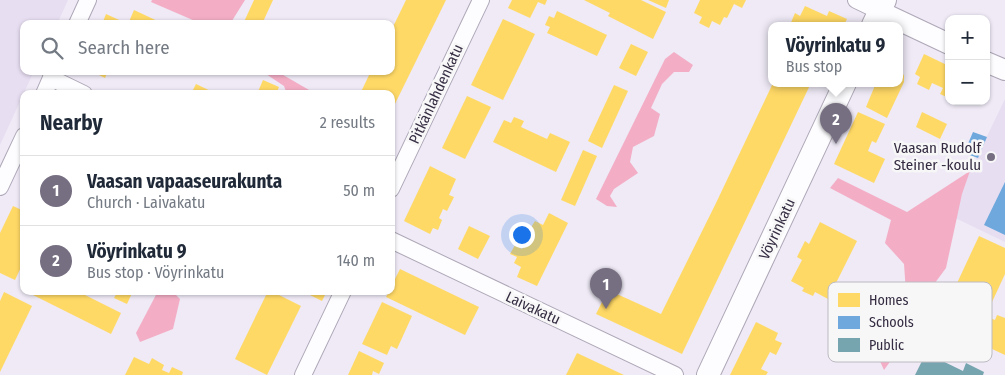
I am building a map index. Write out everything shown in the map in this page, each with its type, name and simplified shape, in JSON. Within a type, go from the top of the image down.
[{"type":"main road","name":"Vöyrinkatu","points":[[708,375],[843,87]]},
{"type":"street","points":[[79,20],[88,0]]},
{"type":"street","name":"Pitkänlahdenkatu","points":[[395,181],[481,0]]},
{"type":"street","points":[[856,0],[901,22]]},
{"type":"street","points":[[903,23],[945,42]]},
{"type":"street","points":[[990,64],[1005,70]]},
{"type":"street","points":[[46,90],[53,75],[77,90]]},
{"type":"street","points":[[0,187],[20,144]]},
{"type":"street","name":"Laivakatu","points":[[395,242],[675,375]]},
{"type":"street","points":[[304,375],[341,295]]},
{"type":"shaded area","points":[[0,0],[68,0],[59,20],[20,20],[20,75],[32,75],[25,90],[20,90],[20,101],[0,145]]},
{"type":"shaded area","points":[[152,0],[245,0],[232,20],[193,20],[151,2]]},
{"type":"shaded area","points":[[674,52],[693,65],[689,72],[674,72],[662,84],[651,108],[660,114],[654,136],[633,147],[630,162],[638,173],[614,189],[610,196],[617,207],[607,206],[596,199],[665,59]]},
{"type":"shaded area","points":[[268,75],[283,75],[309,90],[286,90],[284,86]]},
{"type":"shaded area","name":"Vaasan Rudolf Steiner -koulu","points":[[1005,99],[1005,242],[949,215]]},
{"type":"shaded area","points":[[970,171],[962,194],[946,268],[936,282],[905,282],[904,264],[885,243],[891,220],[830,188],[838,178],[907,212]]},
{"type":"shaded area","points":[[156,295],[176,295],[180,299],[173,329],[140,342],[136,333]]},
{"type":"shaded area","points":[[880,362],[890,362],[884,370]]},
{"type":"building: Homes","points":[[254,0],[273,0],[264,20],[245,20]]},
{"type":"building: Homes","points":[[406,0],[446,0],[395,104],[395,90],[362,90],[369,75],[395,75],[395,23]]},
{"type":"building: Homes","points":[[512,0],[547,0],[545,5],[538,2],[530,18],[508,8]]},
{"type":"building: Homes","points":[[584,0],[641,0],[666,12],[653,39],[608,16],[610,13]]},
{"type":"building: Homes","points":[[648,0],[669,0],[666,8]]},
{"type":"building: Homes","points":[[700,0],[746,0],[742,8],[734,4],[727,18],[724,17],[720,25],[712,21],[709,28],[699,23],[702,17],[694,13]]},
{"type":"building: Homes","points":[[805,6],[827,16],[829,11],[847,19],[846,22],[791,22],[795,13],[800,16]]},
{"type":"building: Homes","points":[[134,10],[155,20],[130,20]]},
{"type":"building: Homes","points":[[557,11],[607,35],[597,56],[547,33],[550,27],[545,25],[549,16],[554,18]]},
{"type":"building: Homes","points":[[106,14],[119,20],[104,20]]},
{"type":"building: Homes","points":[[503,19],[535,34],[503,100],[471,85]]},
{"type":"building: Homes","points":[[631,44],[648,52],[636,76],[619,68]]},
{"type":"building: Homes","points":[[924,54],[945,64],[945,96],[940,94],[943,88],[932,83],[929,90],[917,84],[920,77],[915,74]]},
{"type":"building: Homes","points":[[263,80],[279,87],[278,90],[259,90]]},
{"type":"building: Homes","points":[[196,84],[209,90],[193,90]]},
{"type":"building: Homes","points":[[614,85],[628,91],[602,148],[588,141]]},
{"type":"building: Homes","points":[[771,87],[809,87],[682,354],[596,314],[608,290],[661,314]]},
{"type":"building: Homes","points":[[874,87],[902,87],[887,118],[866,107]]},
{"type":"building: Homes","points":[[467,96],[491,107],[465,159],[442,148]]},
{"type":"building: Homes","points":[[858,112],[885,124],[876,143],[872,141],[868,151],[885,159],[874,183],[834,164]]},
{"type":"building: Homes","points":[[922,112],[947,124],[940,139],[916,127]]},
{"type":"building: Homes","points":[[514,117],[524,121],[521,127],[547,139],[550,133],[570,142],[556,172],[493,142],[504,120],[511,123]]},
{"type":"building: Homes","points":[[583,150],[597,156],[575,206],[561,200]]},
{"type":"building: Homes","points":[[430,166],[456,179],[449,195],[454,197],[447,211],[443,209],[439,218],[442,220],[438,230],[433,228],[430,234],[404,221]]},
{"type":"building: Homes","points":[[13,206],[20,209],[20,269],[15,280],[0,273],[0,233]]},
{"type":"building: Homes","points":[[549,213],[568,223],[537,286],[517,277],[521,267],[514,263],[517,257],[510,254],[515,245],[522,249],[526,241],[518,237],[523,226],[530,229],[535,221],[543,225]]},
{"type":"building: Homes","points":[[820,222],[857,241],[836,282],[828,282],[828,299],[815,292],[813,296],[802,291],[804,288],[791,281],[802,260],[797,257],[805,241],[809,244]]},
{"type":"building: Homes","points":[[469,226],[490,236],[478,259],[458,249]]},
{"type":"building: Homes","points":[[979,236],[1005,248],[1005,274],[992,302],[992,282],[958,282]]},
{"type":"building: Homes","points":[[400,269],[479,307],[465,335],[386,297],[387,295],[395,295],[395,279]]},
{"type":"building: Homes","points":[[4,292],[32,306],[0,372],[0,301]]},
{"type":"building: Homes","points":[[33,295],[85,295],[121,313],[111,334]]},
{"type":"building: Homes","points":[[116,295],[131,295],[127,304],[114,298]]},
{"type":"building: Homes","points":[[266,295],[279,295],[301,306],[267,375],[235,359]]},
{"type":"building: Homes","points":[[310,295],[325,295],[322,301]]},
{"type":"building: Homes","points":[[382,302],[412,316],[397,349],[391,346],[387,355],[362,344]]},
{"type":"building: Homes","points":[[997,315],[1005,318],[1005,355],[992,349],[992,319],[995,320]]},
{"type":"building: Homes","points":[[756,322],[778,333],[775,340],[782,343],[776,355],[770,352],[761,369],[768,372],[766,375],[730,375]]},
{"type":"building: Homes","points":[[359,351],[384,363],[379,374],[373,371],[372,375],[348,375]]},
{"type":"building: Homes","points":[[577,353],[624,375],[566,375]]},
{"type":"building: Homes","points":[[134,357],[149,364],[152,358],[164,365],[162,370],[169,373],[172,367],[183,372],[182,375],[125,375]]},
{"type":"building: Schools","points":[[973,132],[987,137],[978,158],[964,153]]},
{"type":"building: Schools","points":[[1005,182],[1005,235],[984,225]]},
{"type":"building: Public","points":[[922,362],[944,362],[963,371],[966,363],[984,372],[983,375],[915,375]]},
{"type":"place","name":"Vöyrinkatu 9","points":[[836,144]]},
{"type":"place","name":"Vaasan Rudolf Steiner -koulu","points":[[991,157]]},
{"type":"place","name":"Vaasan vapaaseurakunta","points":[[606,309]]}]
